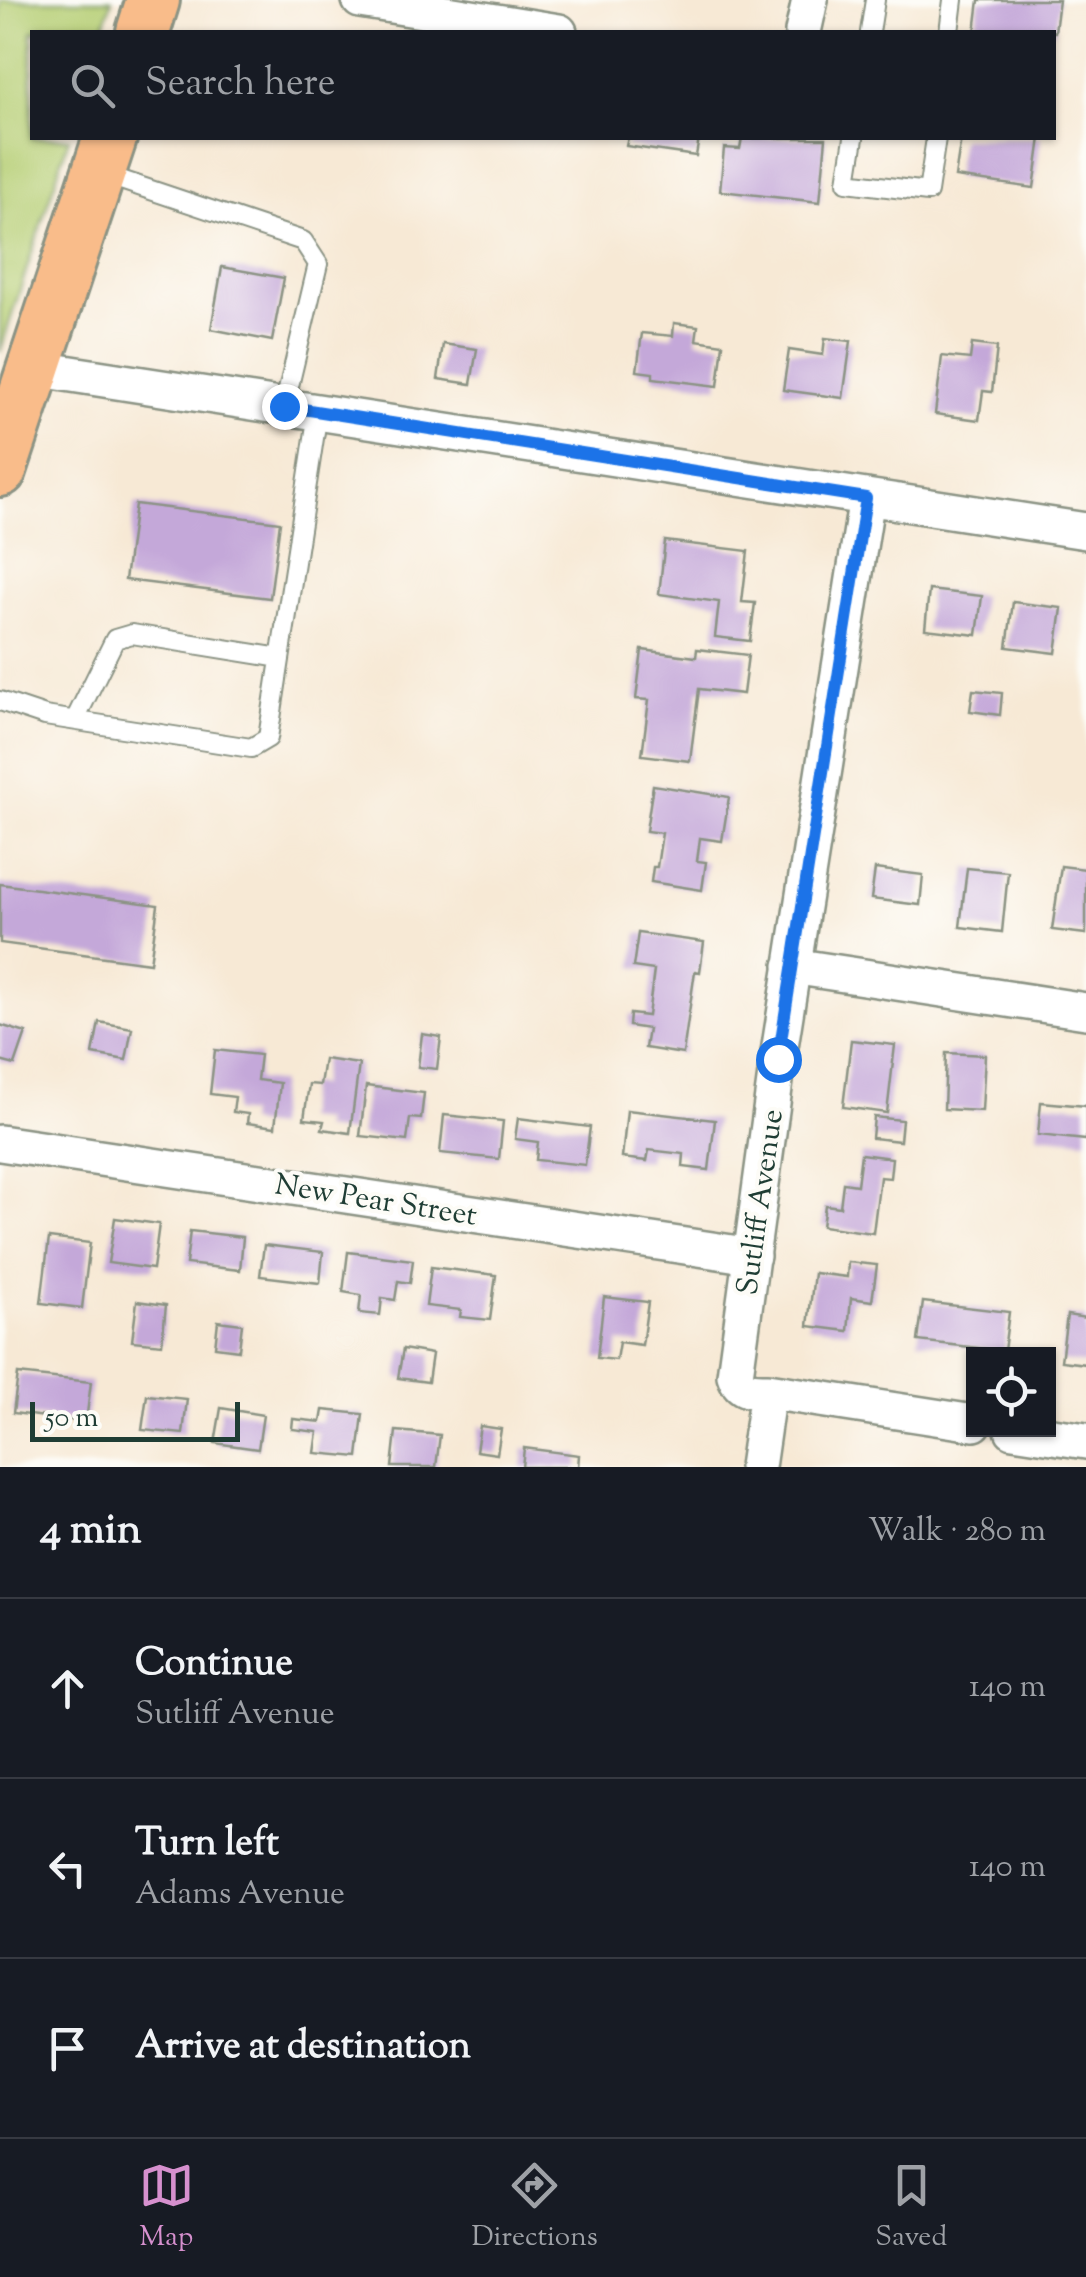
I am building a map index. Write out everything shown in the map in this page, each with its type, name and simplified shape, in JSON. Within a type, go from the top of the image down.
[{"type":"main road","points":[[144,30],[153,0]]},
{"type":"main road","points":[[0,470],[104,155]]},
{"type":"street","points":[[360,0],[485,10],[552,30]]},
{"type":"street","points":[[803,30],[810,0]]},
{"type":"street","points":[[32,368],[1086,531]]},
{"type":"street","name":"Sutliff Avenue","points":[[768,1391],[744,1388],[735,1374],[792,966],[866,498]]},
{"type":"street","points":[[792,966],[1086,1011]]},
{"type":"street","name":"New Pear Street","points":[[0,1142],[752,1256]]},
{"type":"street","points":[[757,1467],[768,1391],[966,1422]]},
{"type":"street","points":[[1056,1437],[1086,1441]]},
{"type":"lane","points":[[870,30],[875,0]]},
{"type":"lane","points":[[949,30],[953,0]]},
{"type":"lane","points":[[854,140],[848,182],[928,192],[936,140]]},
{"type":"lane","points":[[0,701],[45,716],[251,748],[268,738],[280,658],[318,264],[303,241],[157,191],[104,155]]},
{"type":"lane","points":[[75,720],[115,639],[132,634],[280,658]]},
{"type":"green space","points":[[0,0],[112,0],[103,30],[30,30],[30,140],[68,140],[0,352]]},
{"type":"building","points":[[979,0],[1059,0],[1055,30],[975,30]]},
{"type":"building","points":[[628,140],[699,140],[696,156],[626,146]]},
{"type":"building","points":[[742,140],[826,140],[820,202],[720,191],[724,148],[740,149]]},
{"type":"building","points":[[961,140],[1041,140],[1034,188],[955,177]]},
{"type":"building","points":[[222,267],[284,278],[272,341],[211,329]]},
{"type":"building","points":[[674,323],[698,326],[696,340],[723,344],[718,386],[653,378],[653,373],[637,371],[642,333],[673,336]]},
{"type":"building","points":[[825,338],[851,341],[843,398],[783,390],[789,350],[823,355]]},
{"type":"building","points":[[443,344],[477,349],[471,384],[438,379]]},
{"type":"building","points":[[972,344],[997,347],[992,392],[983,391],[979,420],[935,414],[942,356],[970,359]]},
{"type":"building","points":[[135,504],[280,522],[270,598],[125,580]]},
{"type":"building","points":[[665,541],[748,551],[742,602],[755,603],[750,641],[715,637],[719,602],[659,594]]},
{"type":"building","points":[[929,590],[982,596],[977,635],[925,629]]},
{"type":"building","points":[[1013,602],[1062,608],[1056,653],[1007,647]]},
{"type":"building","points":[[697,649],[748,655],[743,694],[699,689],[690,761],[642,755],[649,700],[636,699],[642,650],[696,657]]},
{"type":"building","points":[[973,690],[1002,693],[1000,715],[970,711]]},
{"type":"building","points":[[653,785],[729,797],[722,841],[700,838],[697,861],[706,862],[702,890],[651,882],[662,833],[646,831]]},
{"type":"building","points":[[1061,866],[1086,869],[1086,934],[1052,930]]},
{"type":"building","points":[[967,868],[1008,872],[1002,932],[960,927]]},
{"type":"building","points":[[875,869],[923,875],[920,905],[871,899]]},
{"type":"building","points":[[0,884],[158,905],[150,963],[0,943]]},
{"type":"building","points":[[638,933],[704,942],[700,972],[695,971],[683,1054],[645,1048],[648,1029],[629,1026],[630,1014],[648,1016],[654,970],[633,967]]},
{"type":"building","points":[[99,1022],[132,1028],[126,1060],[93,1054]]},
{"type":"building","points":[[0,1025],[26,1033],[15,1065],[0,1061]]},
{"type":"building","points":[[422,1034],[441,1037],[437,1069],[418,1067]]},
{"type":"building","points":[[851,1040],[895,1045],[887,1113],[843,1107]]},
{"type":"building","points":[[215,1050],[260,1055],[257,1080],[280,1083],[275,1127],[247,1123],[248,1114],[233,1112],[235,1097],[210,1094]]},
{"type":"building","points":[[946,1053],[985,1055],[982,1111],[944,1109]]},
{"type":"building","points":[[324,1059],[359,1064],[350,1133],[322,1129],[324,1121],[304,1119],[309,1084],[320,1085]]},
{"type":"building","points":[[366,1086],[424,1093],[421,1119],[410,1118],[407,1141],[360,1136]]},
{"type":"building","points":[[1041,1102],[1086,1106],[1086,1140],[1038,1135]]},
{"type":"building","points":[[627,1110],[715,1120],[709,1170],[683,1167],[684,1154],[649,1150],[647,1161],[622,1158]]},
{"type":"building","points":[[444,1115],[503,1121],[499,1159],[440,1153]]},
{"type":"building","points":[[874,1117],[902,1120],[900,1141],[872,1138]]},
{"type":"building","points":[[518,1118],[590,1127],[585,1165],[536,1160],[538,1142],[515,1139]]},
{"type":"building","points":[[861,1154],[892,1158],[890,1178],[880,1177],[873,1233],[822,1226],[825,1205],[840,1207],[843,1183],[857,1185]]},
{"type":"building","points":[[115,1218],[159,1224],[153,1269],[108,1263]]},
{"type":"building","points":[[190,1231],[243,1237],[240,1270],[186,1264]]},
{"type":"building","points":[[49,1238],[90,1243],[82,1308],[41,1303]]},
{"type":"building","points":[[264,1245],[323,1252],[320,1283],[260,1276]]},
{"type":"building","points":[[348,1252],[413,1260],[410,1283],[398,1281],[395,1300],[382,1298],[380,1315],[359,1313],[361,1295],[343,1292]]},
{"type":"building","points":[[848,1262],[877,1265],[872,1301],[851,1298],[848,1331],[808,1326],[814,1273],[847,1277]]},
{"type":"building","points":[[431,1267],[496,1275],[490,1320],[460,1317],[461,1310],[426,1306]]},
{"type":"building","points":[[604,1297],[648,1302],[642,1345],[619,1342],[616,1360],[597,1358]]},
{"type":"building","points":[[137,1301],[166,1305],[162,1344],[132,1341]]},
{"type":"building","points":[[923,1302],[1009,1312],[1005,1347],[918,1341]]},
{"type":"building","points":[[1067,1315],[1086,1318],[1086,1364],[1061,1361]]},
{"type":"building","points":[[218,1321],[242,1324],[239,1350],[215,1347]]},
{"type":"building","points":[[403,1349],[432,1354],[428,1382],[398,1378]]},
{"type":"building","points":[[18,1374],[91,1382],[86,1422],[13,1413]]},
{"type":"building","points":[[147,1395],[187,1399],[183,1434],[142,1430]]},
{"type":"building","points":[[221,1408],[263,1415],[258,1449],[215,1443]]},
{"type":"building","points":[[323,1410],[363,1414],[358,1457],[315,1453],[318,1432],[292,1429],[293,1419],[321,1422]]},
{"type":"building","points":[[480,1426],[501,1429],[497,1454],[476,1451]]},
{"type":"building","points":[[396,1431],[440,1435],[436,1467],[392,1467]]},
{"type":"building","points":[[524,1448],[579,1455],[578,1467],[522,1467]]},
{"type":"route","points":[[284,406],[866,498],[778,1059]]}]
